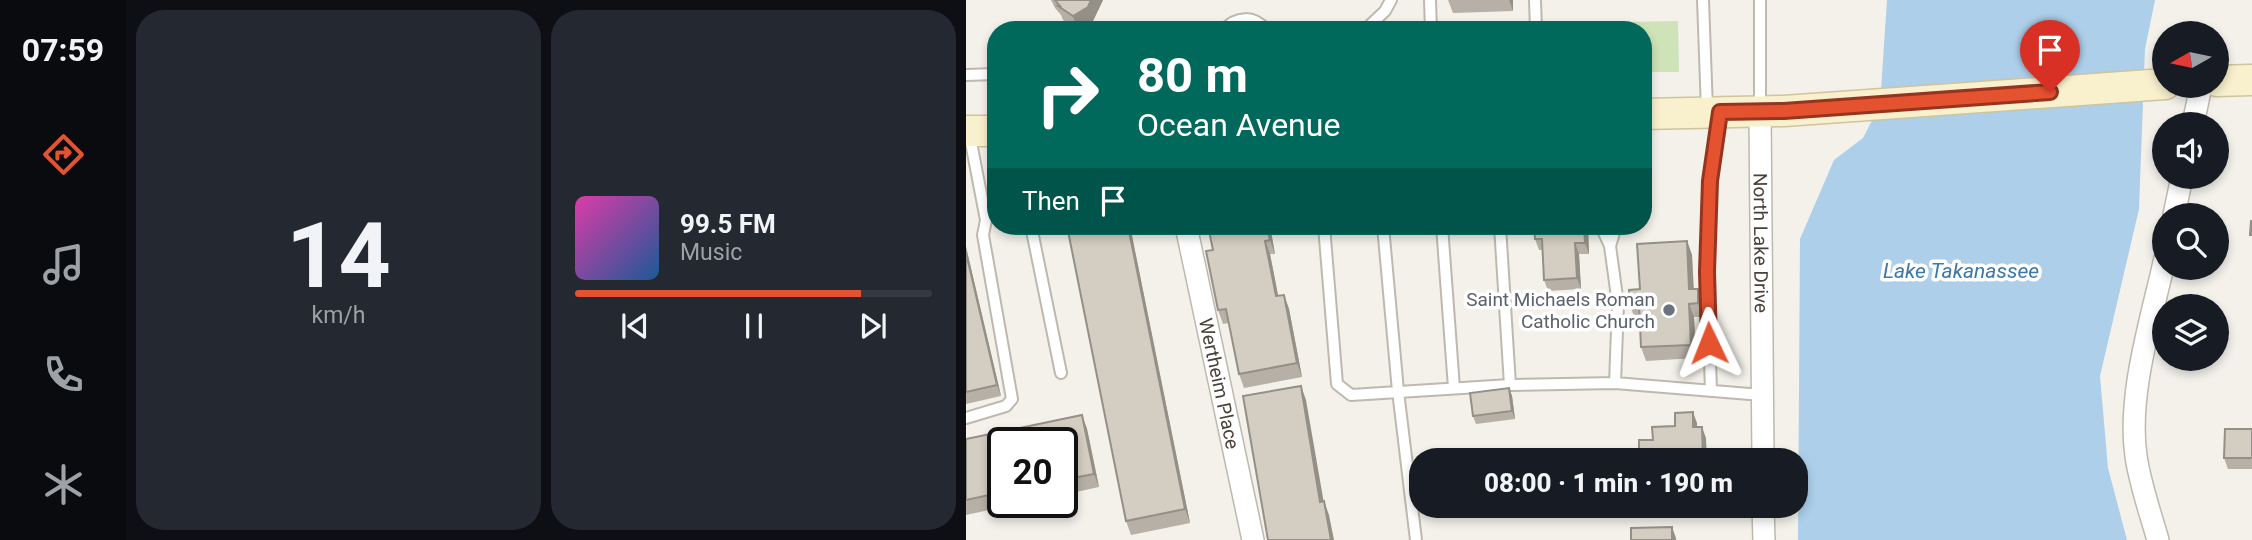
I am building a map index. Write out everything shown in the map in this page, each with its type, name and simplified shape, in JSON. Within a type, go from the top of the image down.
[{"type":"street","points":[[2230,81],[2252,80]]},
{"type":"street","points":[[1652,114],[1760,112],[2152,86]]},
{"type":"street","name":"North Lake Drive","points":[[1760,112],[1763,448]]},
{"type":"street","name":"Wertheim Place","points":[[1188,235],[1253,540]]},
{"type":"street","points":[[2158,540],[2140,477],[2134,426],[2139,379],[2160,280]]},
{"type":"street","points":[[1763,518],[1764,540]]},
{"type":"lane","points":[[1374,21],[1391,0]]},
{"type":"lane","points":[[1430,0],[1431,21]]},
{"type":"lane","points":[[1535,0],[1536,21]]},
{"type":"lane","points":[[1703,0],[1713,112],[1707,272],[1711,391]]},
{"type":"lane","points":[[1760,0],[1760,112]]},
{"type":"lane","points":[[1234,21],[1253,21]]},
{"type":"lane","points":[[966,75],[987,74]]},
{"type":"lane","points":[[966,418],[1006,406],[1012,398],[983,235],[986,220],[977,131]]},
{"type":"lane","points":[[1033,235],[1061,373]]},
{"type":"lane","points":[[1325,235],[1337,384],[1351,396],[1454,388],[1615,383],[1762,395]]},
{"type":"lane","points":[[1384,235],[1398,391],[1416,540]]},
{"type":"lane","points":[[1443,235],[1454,388]]},
{"type":"lane","points":[[1501,235],[1510,386]]},
{"type":"lane","points":[[1605,235],[1610,246],[1618,304],[1615,383]]},
{"type":"lane","points":[[1610,246],[1613,235]]},
{"type":"green space","points":[[1652,21],[1678,21],[1679,72],[1652,72]]},
{"type":"water","name":"Lake Takanassee","points":[[1887,0],[2155,0],[2145,49],[2139,209],[2100,376],[2108,468],[2127,540],[1798,540],[1798,518],[1808,518],[1808,448],[1799,448],[1800,239],[1834,160],[1863,138],[1880,105]]},
{"type":"building","points":[[1055,0],[1091,0],[1088,7],[1073,16],[1058,6]]},
{"type":"building","points":[[1069,235],[1130,235],[1185,509],[1126,521]]},
{"type":"building","points":[[1210,235],[1269,235],[1270,240],[1265,241],[1276,296],[1284,295],[1297,363],[1239,374],[1226,309],[1218,310],[1206,251],[1213,250]]},
{"type":"building","points":[[1535,235],[1585,235],[1585,243],[1575,243],[1577,278],[1544,280],[1542,239],[1535,239]]},
{"type":"building","name":"Saint Michaels Roman Catholic Church","points":[[1687,241],[1689,289],[1698,289],[1698,303],[1689,304],[1691,345],[1641,347],[1639,305],[1630,305],[1629,290],[1640,289],[1637,244]]},
{"type":"building","points":[[966,253],[997,385],[966,392]]},
{"type":"building","points":[[1301,386],[1320,502],[1324,501],[1331,540],[1268,540],[1243,396]]},
{"type":"building","points":[[1509,388],[1512,411],[1473,416],[1470,393]]},
{"type":"building","points":[[1693,412],[1693,427],[1702,427],[1703,448],[1639,448],[1639,440],[1653,440],[1652,427],[1675,426],[1675,413]]},
{"type":"building","points":[[1082,415],[1094,474],[1078,477],[1078,427],[1024,427]]},
{"type":"building","points":[[2225,429],[2252,429],[2252,458],[2224,458]]},
{"type":"building","points":[[987,435],[987,495],[966,500],[966,439]]},
{"type":"building","points":[[1672,527],[1672,540],[1631,540],[1631,528]]},
{"type":"place","name":"Saint Michaels Roman Catholic Church","points":[[1669,310]]},
{"type":"route","points":[[1709,343],[1707,272],[1710,181],[1720,112],[1784,111],[2050,92]]}]
